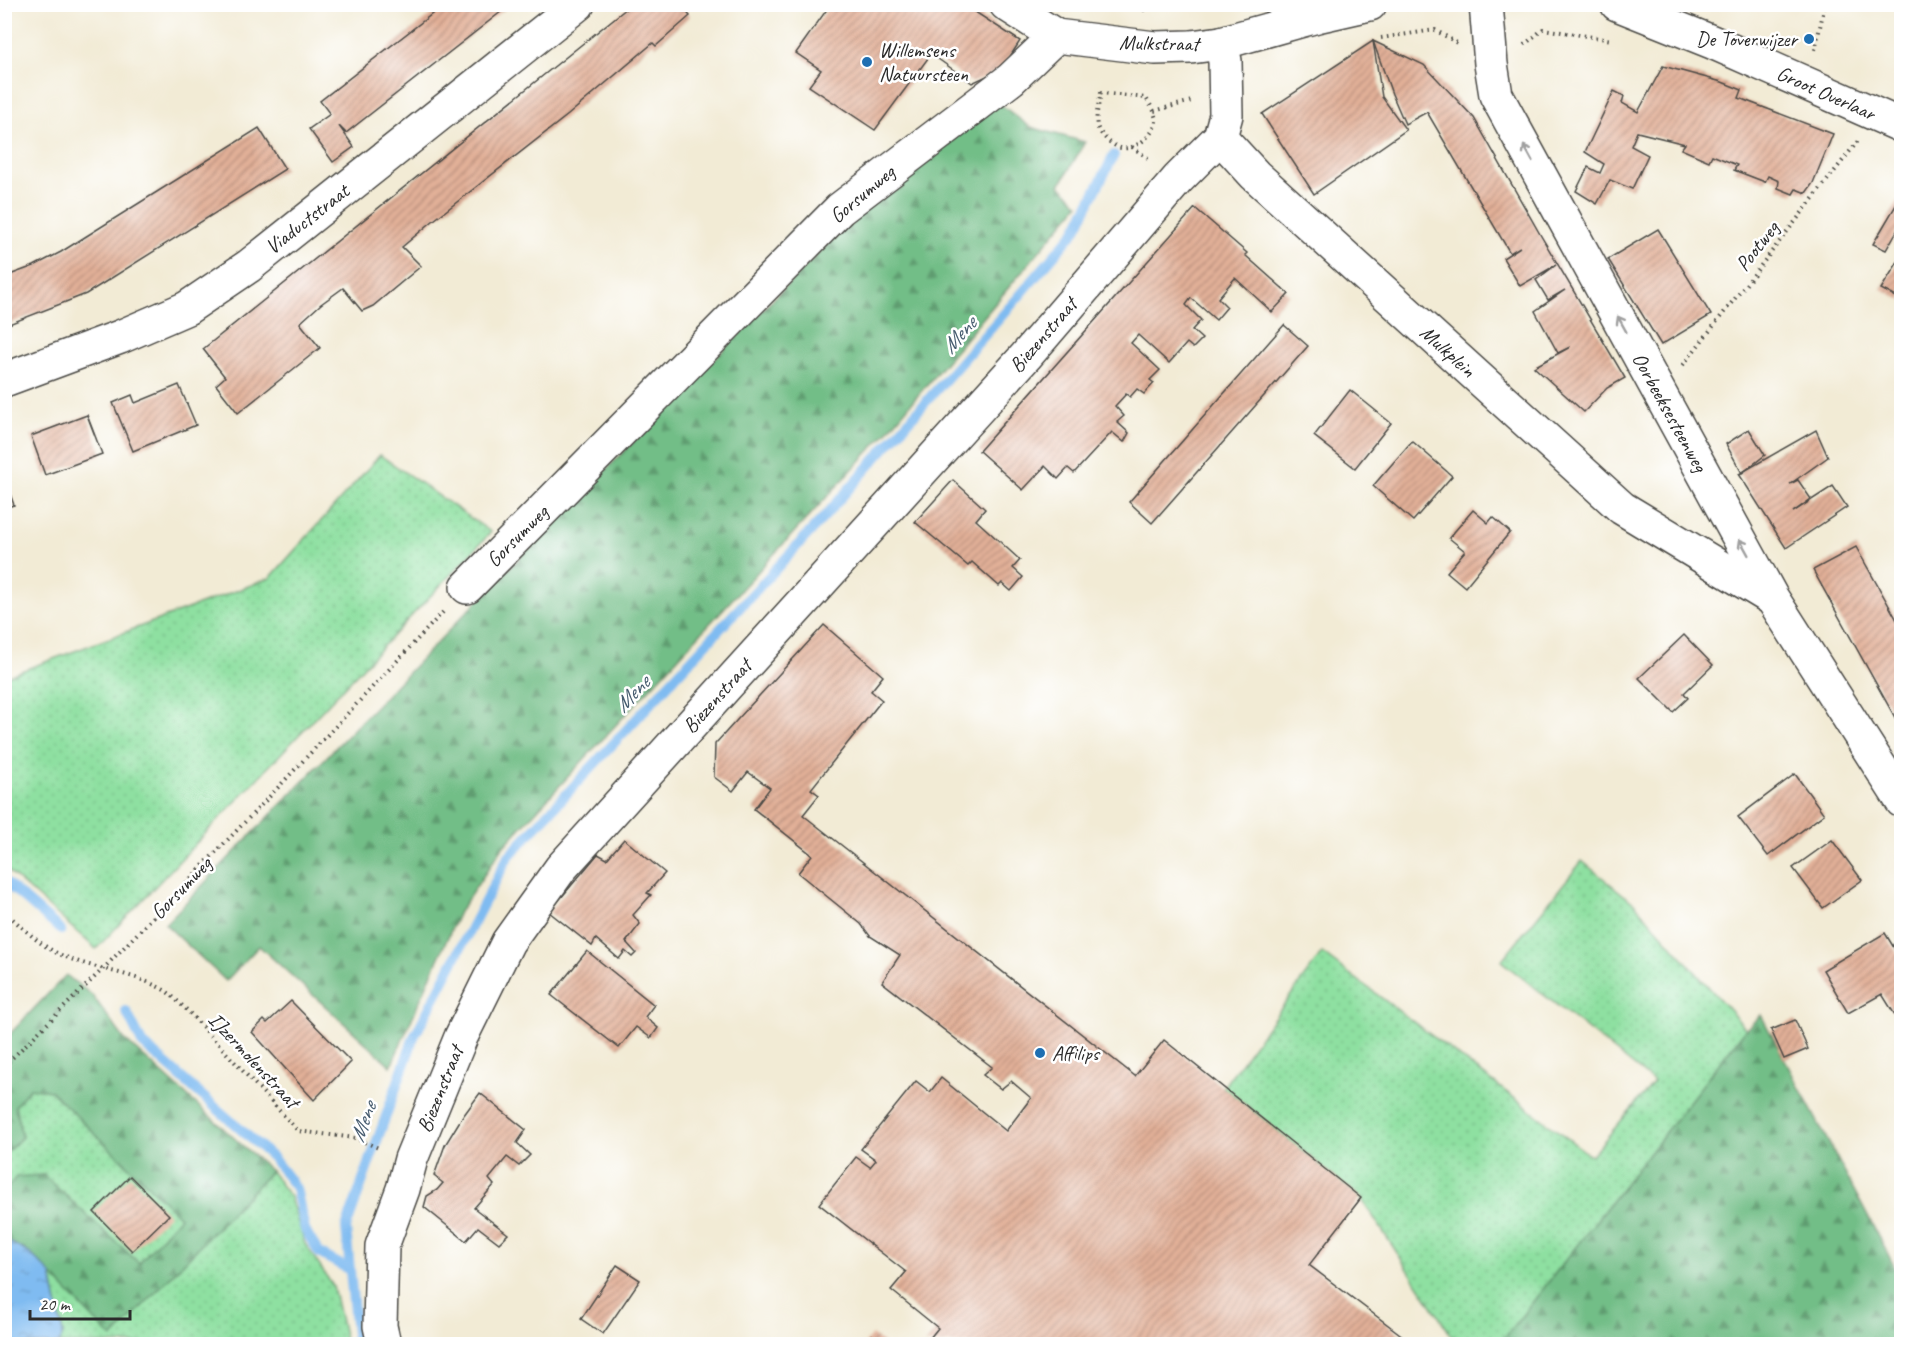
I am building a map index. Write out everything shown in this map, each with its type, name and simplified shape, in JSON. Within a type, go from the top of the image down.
[{"type":"street","name":"Viaductstraat","points":[[4,380],[120,337],[187,308],[249,266],[578,4]]},
{"type":"street","name":"Mulkstraat","points":[[1005,4],[1056,36],[1155,48],[1221,43],[1316,10]]},
{"type":"street","points":[[1316,10],[1370,4]]},
{"type":"street","name":"Oorbeeksesteenweg","points":[[1486,4],[1496,95],[1772,598],[1902,801]]},
{"type":"street","name":"Groot Overlaar","points":[[1617,4],[1712,42],[1890,121]]},
{"type":"street","name":"Gorsumweg","points":[[467,587],[840,209],[1011,79],[1056,36]]},
{"type":"street","points":[[1220,137],[1226,115],[1225,61],[1221,43]]},
{"type":"street","name":"Mulkplein","points":[[1220,137],[1255,175],[1622,508],[1772,598]]},
{"type":"street","name":"Biezenstraat","points":[[384,1344],[380,1326],[382,1246],[403,1189],[411,1158],[457,1048],[508,942],[561,868],[1018,364],[1178,179],[1220,137]]},
{"type":"path","points":[[1814,51],[1825,4]]},
{"type":"path","points":[[1378,38],[1435,30],[1469,51],[1491,49]]},
{"type":"path","points":[[1101,93],[1146,98],[1154,111],[1156,121],[1151,133],[1144,141],[1132,147],[1122,148],[1105,139],[1097,127],[1101,93]]},
{"type":"path","points":[[1154,111],[1200,98],[1225,97]]},
{"type":"path","name":"Pootweg","points":[[1660,394],[1890,121]]},
{"type":"path","name":"Gorsumweg","points":[[4,1066],[103,969],[467,587]]},
{"type":"path","name":"IJzermolenstraat","points":[[4,911],[55,952],[139,980],[167,992],[187,1010],[298,1131],[355,1138],[390,1153]]},
{"type":"green space","points":[[995,100],[1030,127],[1085,142],[1060,185],[1079,204],[887,432],[503,847],[459,912],[391,1066],[259,946],[226,981],[165,924],[484,594],[860,211]]},
{"type":"green space","points":[[380,455],[491,532],[96,949],[5,868],[5,677],[270,578]]},
{"type":"green space","points":[[1582,861],[1635,904],[1746,1029],[1500,1344],[1457,1344],[1361,1198],[1223,1087],[1322,953],[1591,1156],[1654,1082],[1501,961]]},
{"type":"green space","points":[[66,975],[92,995],[125,1040],[271,1171],[112,1338],[31,1254],[5,1239],[5,1191],[16,1177],[43,1175],[139,1263],[180,1217],[51,1091],[30,1088],[15,1106],[22,1137],[5,1154],[5,1039]]},
{"type":"green space","points":[[1761,1015],[1901,1279],[1901,1344],[1500,1344],[1746,1029]]},
{"type":"green space","points":[[30,1088],[51,1091],[181,1216],[139,1263],[43,1175],[5,1191],[5,1154],[22,1137],[15,1106]]},
{"type":"green space","points":[[271,1171],[290,1197],[305,1244],[333,1286],[346,1344],[59,1344],[63,1334],[51,1274],[113,1337]]},
{"type":"water","points":[[4,1239],[31,1254],[51,1274],[63,1334],[59,1344],[5,1344]]},
{"type":"building","points":[[445,4],[511,4],[346,133],[339,126],[354,147],[333,162],[309,129],[330,114],[320,101]]},
{"type":"building","points":[[632,4],[679,4],[690,16],[656,46],[653,43],[568,115],[402,247],[421,266],[373,306],[362,311],[343,288],[321,304],[300,323],[320,348],[238,413],[216,385],[225,377],[203,349]]},
{"type":"building","name":"Willemsens Natuursteen","points":[[823,4],[963,4],[1020,41],[1002,69],[972,83],[931,54],[875,130],[809,86],[821,70],[796,53],[828,8]]},
{"type":"building","points":[[1373,41],[1382,97],[1406,130],[1314,194],[1262,114]]},
{"type":"building","points":[[1373,41],[1424,65],[1474,118],[1625,378],[1607,388],[1584,412],[1534,367],[1570,347],[1558,353],[1535,311],[1565,290],[1548,300],[1536,280],[1556,265],[1520,286],[1503,258],[1520,247],[1510,253],[1427,112],[1405,124]]},
{"type":"building","points":[[1663,66],[1722,82],[1742,90],[1739,98],[1833,134],[1813,183],[1806,193],[1796,189],[1793,194],[1778,188],[1779,181],[1768,176],[1765,182],[1734,170],[1737,165],[1712,155],[1709,161],[1681,149],[1685,144],[1637,132],[1631,146],[1648,155],[1632,189],[1610,180],[1597,204],[1576,191],[1588,167],[1600,173],[1604,164],[1585,152],[1614,91],[1624,96],[1622,103],[1638,112]]},
{"type":"building","points":[[259,128],[285,169],[86,294],[4,326],[4,273],[10,285],[7,276],[34,266],[61,252]]},
{"type":"building","points":[[1902,195],[1902,230],[1898,229],[1886,250],[1873,244]]},
{"type":"building","points":[[1195,208],[1247,253],[1245,255],[1289,294],[1272,312],[1235,278],[1218,298],[1227,307],[1216,320],[1191,298],[1186,305],[1201,320],[1192,330],[1202,339],[1193,348],[1187,343],[1169,363],[1138,335],[1131,343],[1160,370],[1150,380],[1154,383],[1144,394],[1137,389],[1130,397],[1126,394],[1115,406],[1124,416],[1117,422],[1129,433],[1124,442],[1112,432],[1074,473],[1068,468],[1058,479],[1045,466],[1023,490],[979,451]]},
{"type":"building","points":[[1658,229],[1711,315],[1661,345],[1608,259]]},
{"type":"building","points":[[1902,255],[1902,300],[1881,289]]},
{"type":"building","points":[[1284,325],[1308,346],[1152,523],[1129,502]]},
{"type":"building","points":[[179,385],[196,425],[133,451],[113,403],[132,395],[135,403]]},
{"type":"building","points":[[1350,390],[1391,423],[1355,468],[1314,436]]},
{"type":"building","points":[[87,415],[102,454],[45,475],[31,436]]},
{"type":"building","points":[[1749,429],[1765,455],[1742,473],[1726,444]]},
{"type":"building","points":[[1816,430],[1828,457],[1790,484],[1798,480],[1811,499],[1793,512],[1833,486],[1847,507],[1786,548],[1739,474]]},
{"type":"building","points":[[1412,441],[1452,476],[1413,521],[1373,486]]},
{"type":"building","points":[[4,477],[14,505],[4,508]]},
{"type":"building","points":[[953,480],[985,509],[976,520],[1020,560],[1013,568],[1023,577],[1011,591],[1002,583],[999,586],[972,562],[968,566],[915,522]]},
{"type":"building","points":[[1473,510],[1488,523],[1493,517],[1510,532],[1465,587],[1447,572],[1465,551],[1449,538]]},
{"type":"building","points":[[1856,547],[1902,629],[1902,730],[1813,570]]},
{"type":"building","name":"Affilips","points":[[824,625],[883,676],[871,691],[882,700],[811,789],[819,795],[803,815],[1135,1076],[1164,1040],[1361,1198],[1309,1265],[1408,1340],[1404,1344],[925,1344],[938,1328],[891,1290],[906,1272],[819,1204],[856,1157],[870,1167],[876,1160],[861,1149],[916,1081],[930,1092],[941,1078],[1006,1131],[1031,1098],[1011,1081],[1001,1089],[983,1075],[992,1067],[882,982],[900,955],[870,936],[861,924],[798,873],[812,855],[754,809],[770,788],[748,772],[733,791],[714,777],[715,744]]},
{"type":"building","points":[[1684,635],[1713,665],[1684,693],[1688,698],[1673,712],[1639,678]]},
{"type":"building","points":[[1795,774],[1824,814],[1768,856],[1738,817]]},
{"type":"building","points":[[624,839],[665,873],[647,893],[651,895],[633,915],[640,924],[626,942],[636,953],[632,957],[625,951],[619,959],[596,939],[592,946],[549,912],[598,854],[607,859]]},
{"type":"building","points":[[1832,840],[1862,880],[1823,908],[1793,868]]},
{"type":"building","points":[[1885,933],[1902,961],[1902,1011],[1895,1015],[1882,994],[1848,1013],[1823,970]]},
{"type":"building","points":[[587,951],[654,1005],[645,1017],[658,1028],[651,1038],[636,1027],[619,1048],[551,995]]},
{"type":"building","points":[[291,1001],[351,1062],[314,1100],[252,1032],[264,1020],[267,1023]]},
{"type":"building","points":[[1795,1020],[1808,1049],[1784,1059],[1771,1030]]},
{"type":"building","points":[[480,1093],[526,1130],[517,1143],[530,1155],[519,1166],[507,1157],[489,1179],[494,1185],[474,1208],[508,1234],[499,1243],[478,1227],[466,1241],[424,1207],[427,1196],[443,1183],[434,1176],[445,1145]]},
{"type":"building","points":[[130,1176],[169,1215],[132,1251],[94,1212]]},
{"type":"building","points":[[617,1265],[640,1280],[603,1334],[581,1319]]},
{"type":"building","points":[[872,1335],[884,1344],[864,1344]]},
{"type":"waterway","name":"Mene","points":[[357,1344],[346,1228],[414,1037],[508,857],[825,516],[1015,301],[1075,231],[1114,155]]},
{"type":"waterway","points":[[4,881],[61,930]]},
{"type":"waterway","points":[[126,1011],[142,1043],[272,1157],[296,1188],[305,1230],[319,1253],[350,1270]]},
{"type":"place","name":"De Toverwijzer","points":[[1809,39]]},
{"type":"place","name":"Willemsens Natuursteen","points":[[867,62]]},
{"type":"place","name":"Affilips","points":[[1040,1053]]}]
